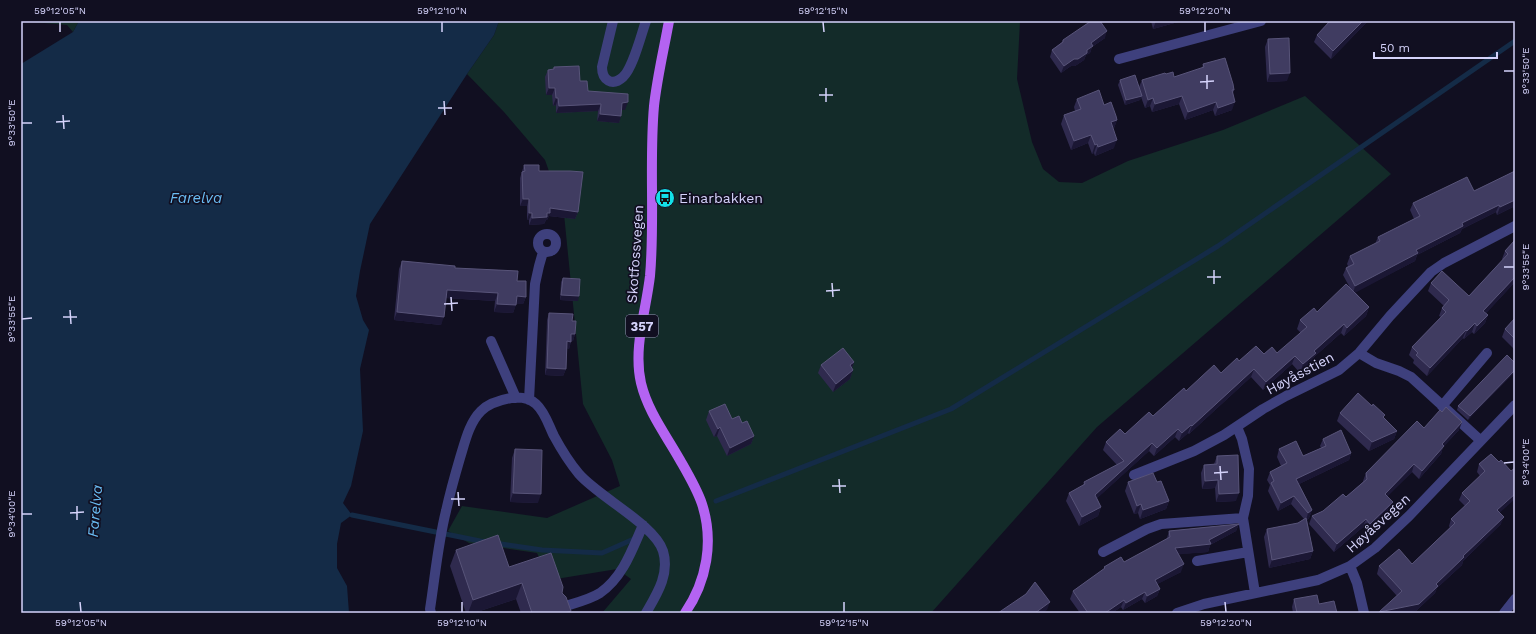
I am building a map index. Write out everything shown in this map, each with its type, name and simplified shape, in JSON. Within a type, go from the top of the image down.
[{"type":"main road","name":"Skotfossvegen","points":[[670,21],[654,107],[650,276],[640,338],[639,370],[645,396],[653,415],[698,493],[706,521],[708,542],[707,562],[692,604],[685,613]]},
{"type":"street","points":[[613,21],[602,67],[602,74],[610,81],[622,79],[634,57],[646,21]]},
{"type":"street","points":[[1119,59],[1261,21]]},
{"type":"street","name":"Høyåsstien","points":[[1134,475],[1194,452],[1237,427],[1262,409],[1339,370],[1359,353],[1390,316],[1431,272],[1444,263],[1515,226]]},
{"type":"street","points":[[528,400],[536,284],[543,252]]},
{"type":"street","points":[[491,341],[516,398]]},
{"type":"street","points":[[1359,353],[1376,364],[1399,371],[1411,378],[1480,440]]},
{"type":"street","points":[[1442,406],[1487,353]]},
{"type":"street","points":[[431,613],[430,609],[446,511],[466,437],[473,422],[481,411],[489,405],[503,399],[516,398],[528,400],[536,404],[568,460],[579,474],[590,486],[642,525],[658,540],[665,560],[664,571],[662,583],[646,613]]},
{"type":"street","name":"Høyåsvegen","points":[[1177,613],[1204,604],[1318,580],[1350,566],[1364,557],[1390,534],[1515,405]]},
{"type":"street","points":[[1237,427],[1242,440],[1249,469],[1248,496],[1243,518],[1256,593]]},
{"type":"street","points":[[1103,552],[1147,528],[1161,524],[1243,518]]},
{"type":"street","points":[[562,607],[600,592],[615,579],[626,565],[642,525]]},
{"type":"street","points":[[1197,561],[1248,552]]},
{"type":"street","points":[[1350,566],[1364,613]]},
{"type":"street","points":[[1504,613],[1515,599]]},
{"type":"green space","points":[[21,21],[79,21],[73,32],[67,25]]},
{"type":"green space","points":[[499,21],[1020,21],[1017,79],[1032,142],[1043,169],[1059,182],[1082,183],[1128,161],[1223,130],[1305,96],[1391,174],[1097,427],[931,613],[602,613],[631,579],[617,569],[550,580],[537,553],[469,543],[448,531],[462,506],[547,518],[620,486],[612,460],[583,404],[564,214],[545,160],[504,112],[467,74],[494,35]]},
{"type":"water","name":"Farelva","points":[[79,21],[499,21],[494,35],[370,224],[356,296],[363,320],[369,330],[360,369],[363,431],[351,486],[343,503],[352,515],[341,523],[337,544],[337,568],[347,586],[349,613],[21,613],[21,64],[73,32]]},
{"type":"building","points":[[1091,21],[1100,21],[1107,31],[1091,43],[1093,46],[1087,50],[1087,53],[1064,66],[1052,50],[1063,42],[1063,40]]},
{"type":"building","points":[[1330,21],[1363,21],[1333,51],[1317,35]]},
{"type":"building","points":[[1289,38],[1290,73],[1270,74],[1268,39]]},
{"type":"building","points":[[1225,58],[1233,84],[1234,90],[1232,90],[1235,102],[1218,108],[1216,102],[1188,112],[1182,96],[1155,104],[1153,98],[1148,100],[1142,80],[1173,72],[1174,77],[1204,67],[1203,64]]},
{"type":"building","points":[[579,66],[580,81],[587,81],[588,91],[628,94],[628,102],[622,103],[621,116],[600,114],[601,104],[559,106],[555,88],[549,88],[548,70],[554,69],[554,67]]},
{"type":"building","points":[[1135,75],[1142,96],[1126,100],[1120,80]]},
{"type":"building","points":[[1099,90],[1104,105],[1111,102],[1117,120],[1111,122],[1117,140],[1098,147],[1097,144],[1095,145],[1091,135],[1074,141],[1064,115],[1081,109],[1077,99]]},
{"type":"building","points":[[524,165],[539,165],[539,171],[583,172],[578,212],[550,208],[550,213],[547,213],[547,217],[532,218],[532,213],[529,213],[529,199],[523,199],[522,172],[525,171]]},
{"type":"building","points":[[1515,171],[1515,200],[1500,207],[1499,205],[1462,223],[1463,226],[1416,250],[1418,253],[1355,286],[1346,268],[1354,264],[1350,256],[1380,241],[1378,237],[1420,216],[1413,203],[1467,177],[1474,191]]},
{"type":"building","points":[[1515,240],[1515,277],[1483,311],[1488,315],[1477,326],[1475,323],[1467,331],[1466,330],[1430,368],[1416,355],[1418,353],[1412,347],[1446,312],[1442,308],[1449,300],[1431,283],[1442,271],[1469,296],[1508,254],[1505,251]]},
{"type":"building","points":[[402,261],[455,266],[455,268],[518,271],[517,281],[526,281],[526,297],[517,296],[516,305],[497,304],[498,293],[447,290],[444,317],[397,312]]},
{"type":"building","points":[[563,278],[580,279],[579,296],[561,295]]},
{"type":"building","points":[[1346,284],[1369,307],[1347,328],[1344,324],[1314,351],[1316,353],[1303,364],[1295,356],[1266,382],[1254,369],[1192,426],[1191,425],[1182,433],[1178,429],[1157,448],[1152,443],[1095,495],[1101,507],[1082,517],[1069,493],[1085,484],[1084,482],[1124,461],[1106,442],[1120,429],[1125,434],[1149,412],[1153,416],[1184,388],[1186,391],[1214,365],[1221,373],[1237,358],[1239,361],[1256,346],[1264,354],[1272,347],[1277,353],[1307,327],[1300,320],[1314,308],[1317,312]]},
{"type":"building","points":[[549,313],[573,314],[572,321],[576,321],[575,334],[571,334],[571,342],[567,341],[566,369],[547,368]]},
{"type":"building","points":[[1515,318],[1515,339],[1505,329]]},
{"type":"building","points":[[843,348],[854,362],[850,365],[853,370],[836,384],[821,365]]},
{"type":"building","points":[[1507,355],[1515,363],[1515,370],[1470,416],[1458,406]]},
{"type":"building","points":[[1358,393],[1372,406],[1373,404],[1385,415],[1383,417],[1397,431],[1372,442],[1340,413]]},
{"type":"building","points":[[725,404],[732,419],[739,416],[742,423],[747,421],[754,436],[730,448],[720,427],[718,429],[709,411]]},
{"type":"building","points":[[1446,407],[1462,422],[1442,444],[1444,446],[1422,471],[1414,464],[1385,494],[1393,502],[1370,524],[1366,519],[1337,544],[1312,516],[1323,511],[1343,494],[1346,497],[1367,479],[1366,473],[1417,421],[1424,428],[1440,410],[1442,412]]},
{"type":"building","points":[[1341,430],[1351,453],[1296,479],[1312,510],[1308,513],[1294,496],[1281,503],[1271,483],[1274,481],[1270,472],[1287,463],[1279,449],[1296,441],[1303,456],[1326,446],[1323,439]]},
{"type":"building","points":[[515,449],[542,450],[541,494],[513,493]]},
{"type":"building","points":[[1491,454],[1499,462],[1501,460],[1511,471],[1515,468],[1515,494],[1497,510],[1504,517],[1463,556],[1464,557],[1436,584],[1438,586],[1419,604],[1379,612],[1402,591],[1379,566],[1399,549],[1412,564],[1455,523],[1451,519],[1470,501],[1462,493],[1485,471],[1479,464]]},
{"type":"building","points":[[1238,455],[1239,493],[1219,494],[1218,480],[1205,481],[1204,465],[1217,464],[1217,456]]},
{"type":"building","points":[[1153,473],[1157,482],[1161,481],[1169,501],[1143,510],[1141,504],[1137,506],[1128,482]]},
{"type":"building","points":[[1306,518],[1313,551],[1272,560],[1267,529],[1298,523]]},
{"type":"building","points":[[1239,524],[1209,540],[1211,544],[1175,548],[1184,564],[1155,580],[1160,589],[1147,596],[1145,592],[1126,603],[1124,600],[1105,613],[1088,613],[1073,591],[1105,568],[1104,567],[1121,557],[1124,562],[1170,537],[1169,531]]},
{"type":"building","points":[[498,535],[509,567],[551,553],[563,587],[562,593],[566,597],[571,611],[565,613],[532,613],[522,583],[473,600],[456,550]]},
{"type":"building","points":[[1035,582],[1050,602],[1035,613],[998,613],[1026,594]]},
{"type":"building","points":[[1317,595],[1319,604],[1334,601],[1337,613],[1297,613],[1294,599]]},
{"type":"waterway","points":[[716,501],[951,409],[1218,246],[1515,41]]},
{"type":"waterway","points":[[352,515],[480,541],[542,550],[602,553],[636,538]]},
{"type":"place","name":"Einarbakken","points":[[665,198]]}]
